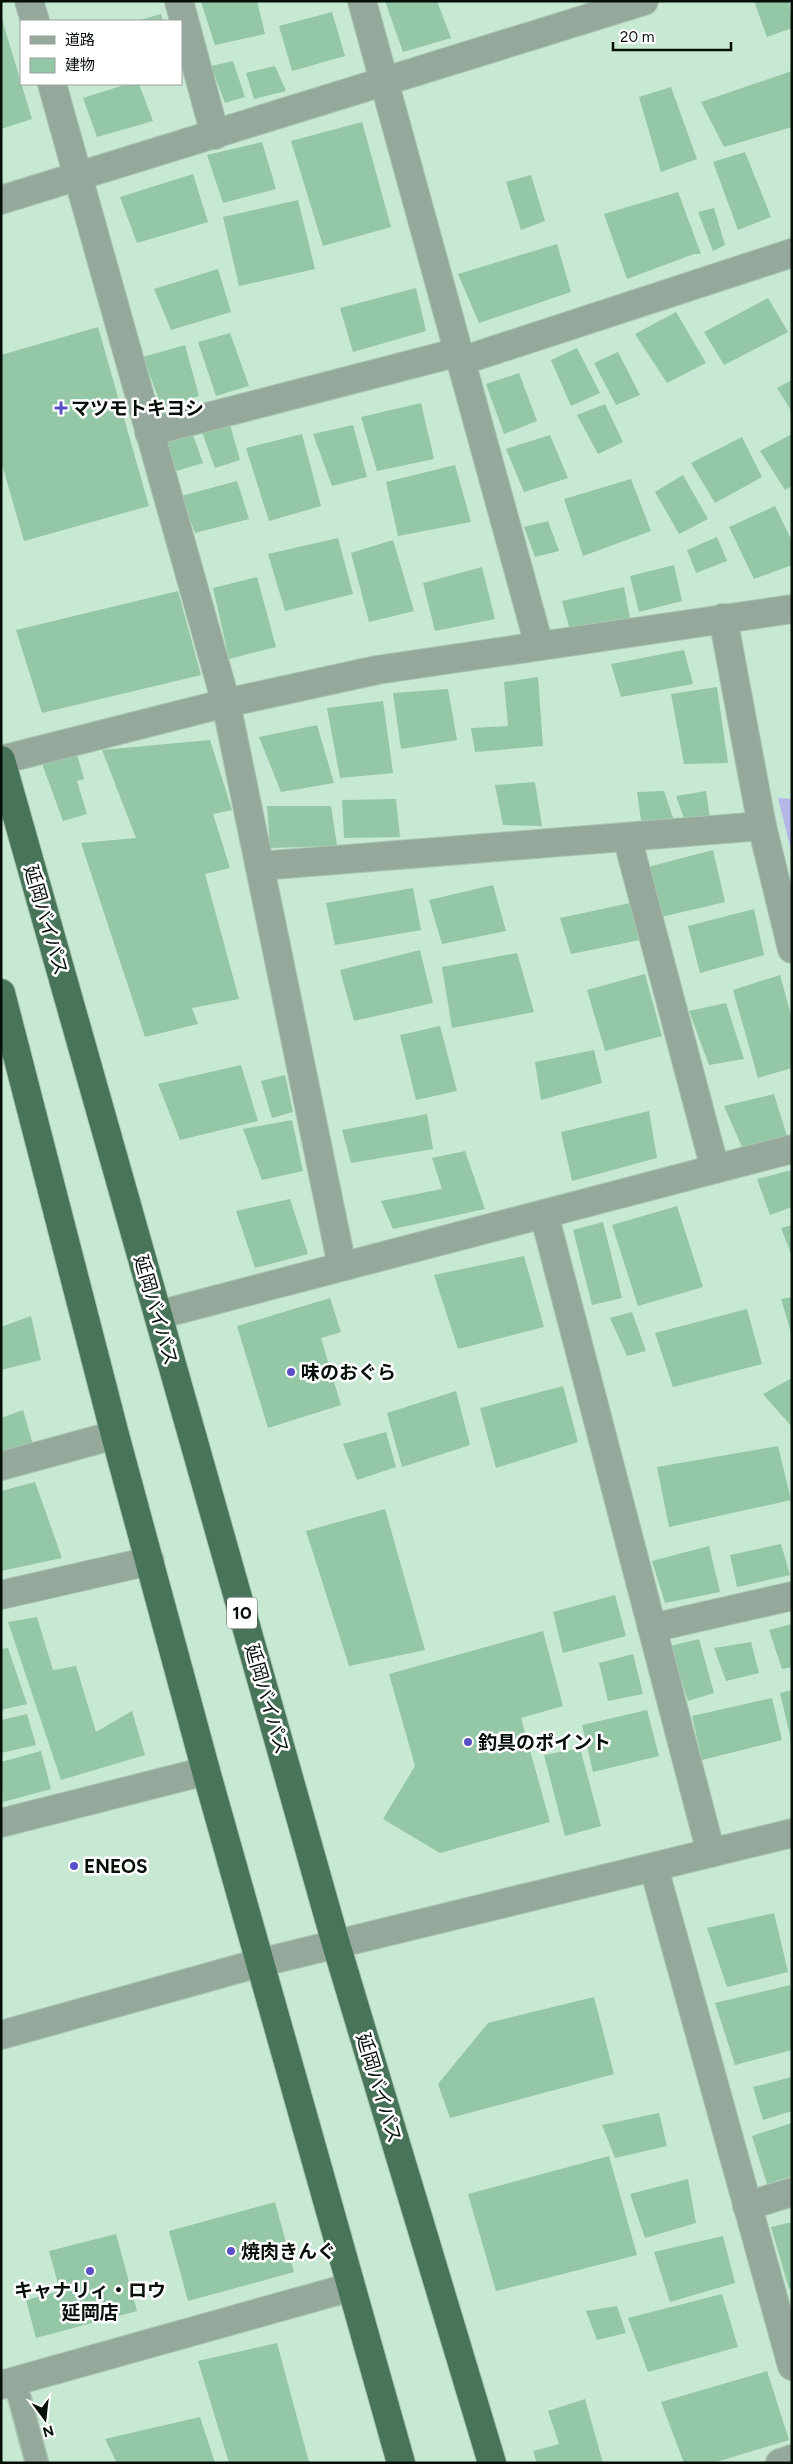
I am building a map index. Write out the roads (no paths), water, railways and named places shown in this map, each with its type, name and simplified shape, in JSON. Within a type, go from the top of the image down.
[{"type":"highway","name":"延岡バイパス","points":[[1,760],[336,1944],[492,2463]]},
{"type":"highway","points":[[1,993],[115,1435],[206,1771],[401,2463]]},
{"type":"street","points":[[30,1],[35,20]]},
{"type":"street","points":[[179,1],[215,135]]},
{"type":"street","points":[[362,1],[539,644]]},
{"type":"street","points":[[1,200],[385,83],[644,1]]},
{"type":"street","points":[[52,85],[226,703],[342,1266]]},
{"type":"street","points":[[149,432],[460,357],[792,253]]},
{"type":"street","points":[[1,760],[226,703],[377,670],[539,644],[792,609]]},
{"type":"street","points":[[722,618],[762,826],[792,949]]},
{"type":"street","points":[[260,866],[762,826]]},
{"type":"street","points":[[627,837],[715,1169]]},
{"type":"street","points":[[158,1314],[792,1149]]},
{"type":"street","points":[[544,1214],[711,1853]]},
{"type":"street","points":[[1,1466],[115,1435]]},
{"type":"street","points":[[1,1595],[150,1562]]},
{"type":"street","points":[[652,1628],[792,1596]]},
{"type":"street","points":[[1,1824],[206,1771]]},
{"type":"street","points":[[1,2036],[259,1963],[792,1833]]},
{"type":"street","points":[[654,1868],[792,2366]]},
{"type":"street","points":[[747,2206],[792,2192]]},
{"type":"street","points":[[8,2383],[352,2287]]},
{"type":"street","points":[[780,2463],[792,2459]]},
{"type":"lane","points":[[8,2383],[37,2463]]},
{"type":"place","name":"マツモトキヨシ","points":[[61,408]]},
{"type":"place","name":"味のおぐら","points":[[291,1372]]},
{"type":"place","name":"釣具のポイント","points":[[468,1742]]},
{"type":"place","name":"ENEOS","points":[[74,1866]]},
{"type":"place","name":"焼肉きんぐ","points":[[231,2251]]},
{"type":"place","name":"キャナリィ・ロウ 延岡店","points":[[90,2271]]}]
